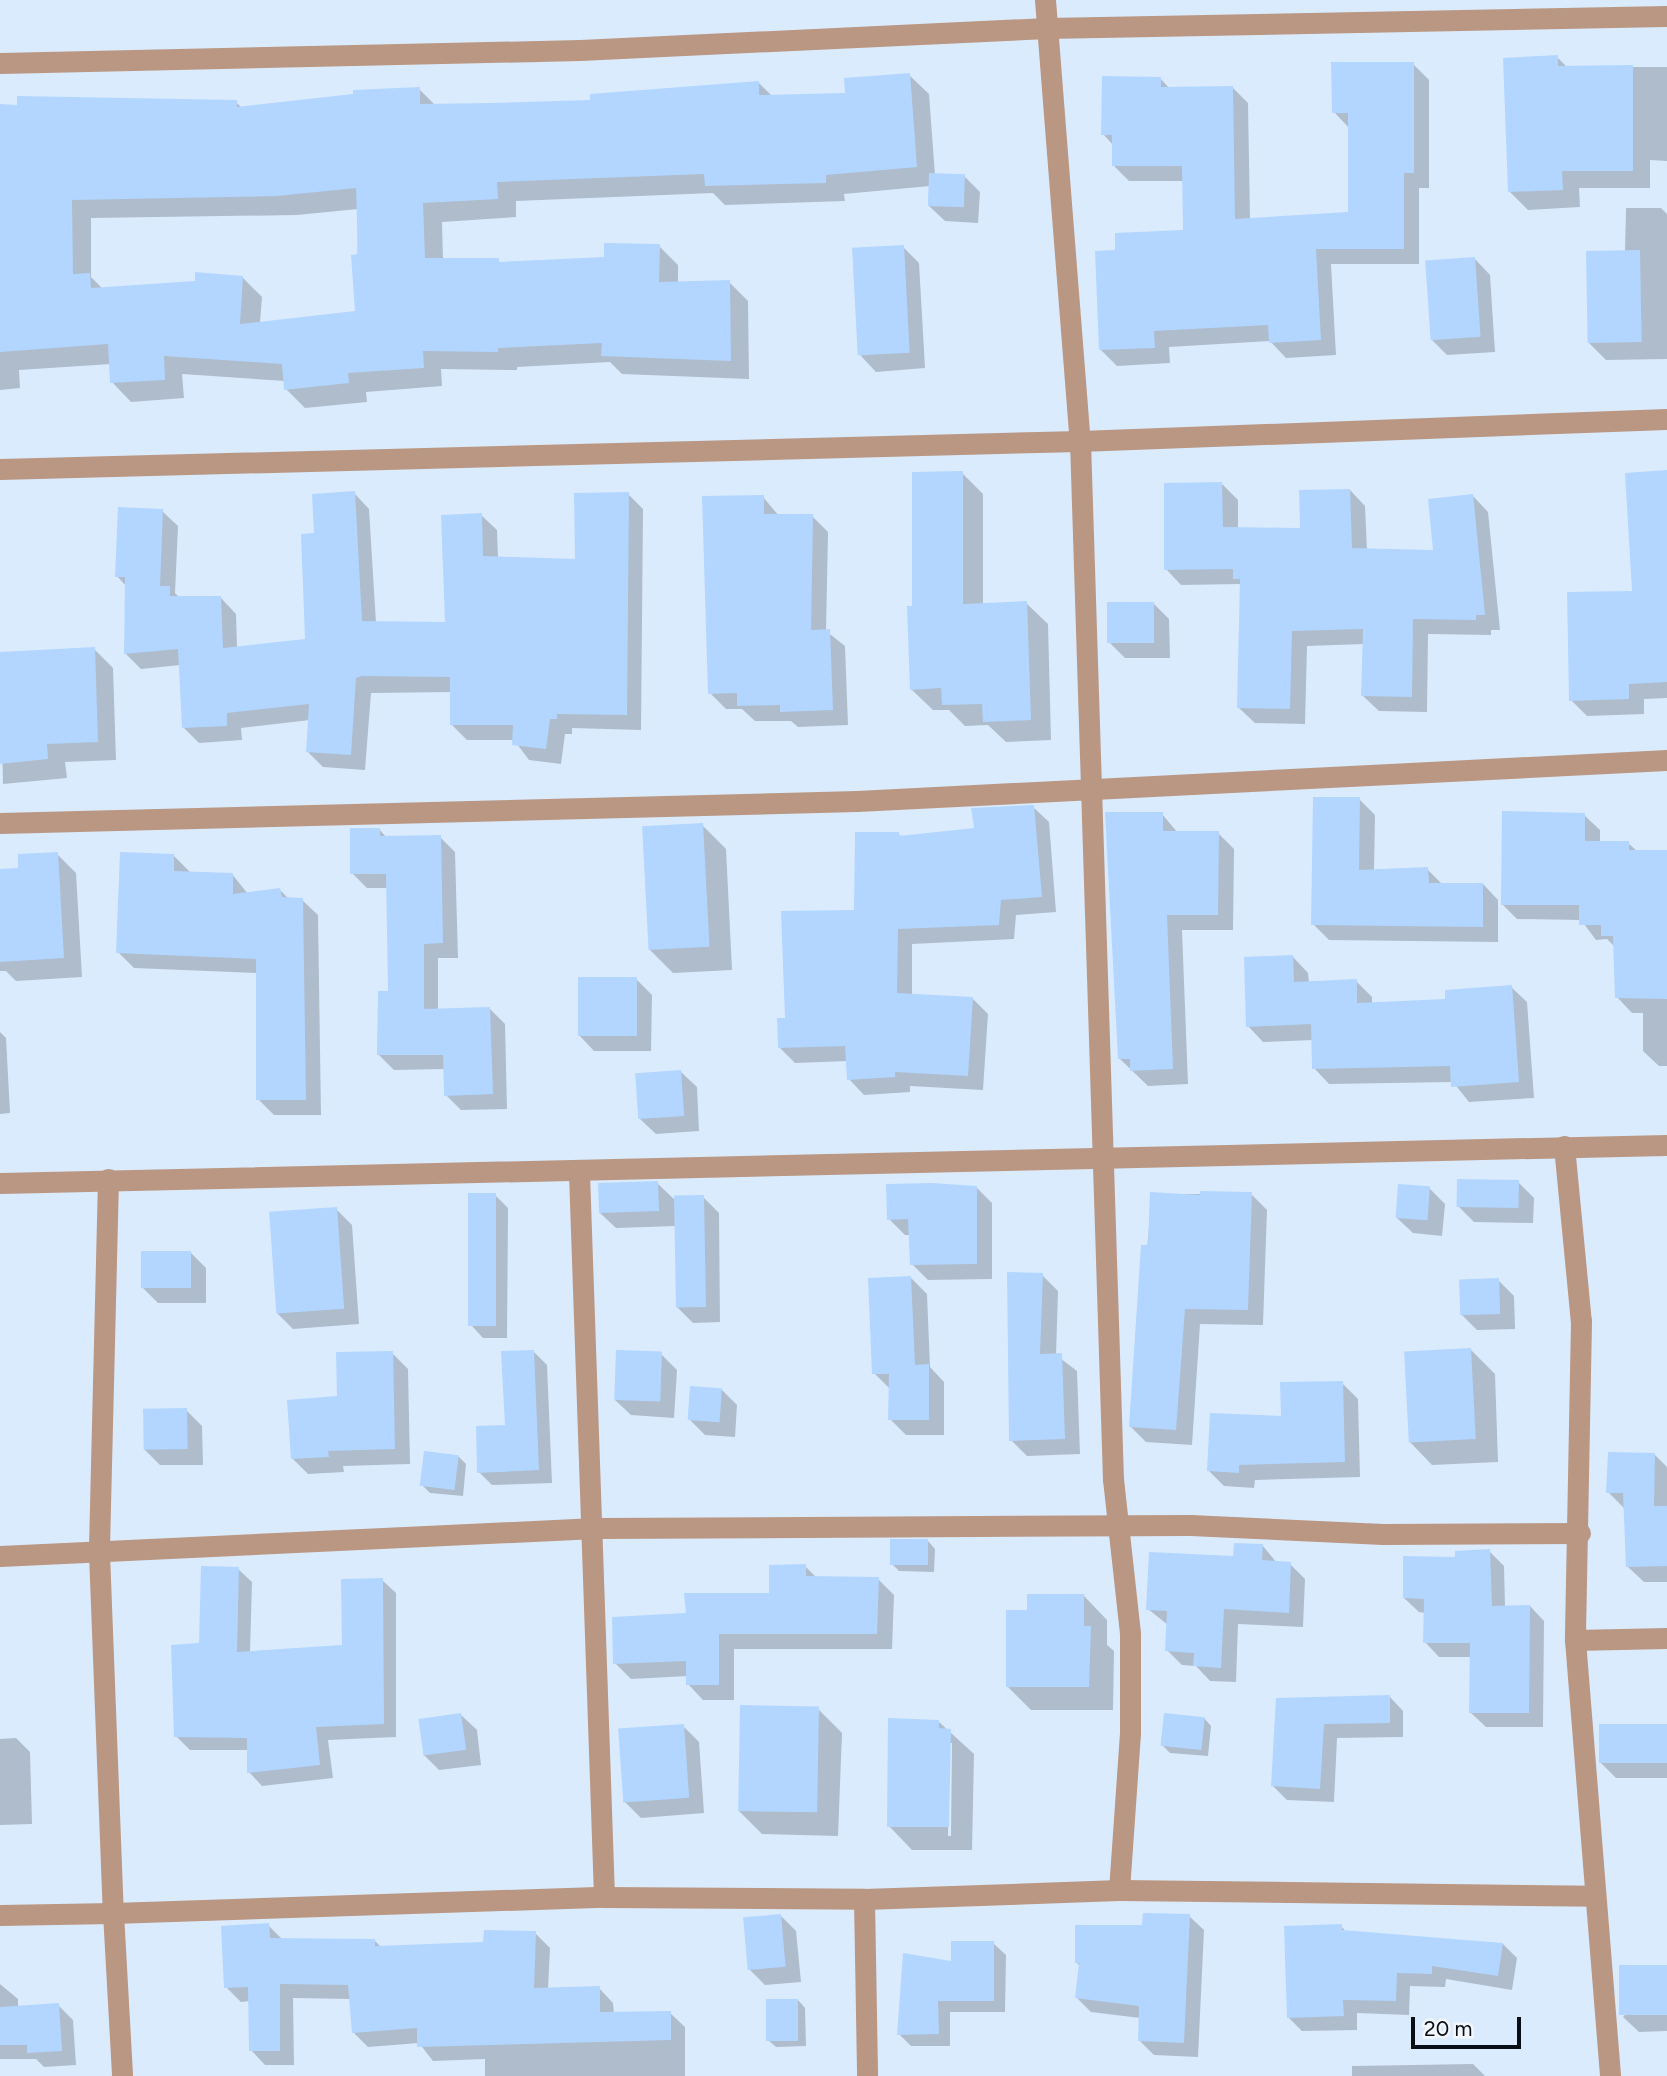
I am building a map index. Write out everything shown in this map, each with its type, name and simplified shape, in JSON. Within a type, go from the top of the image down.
[{"type":"street","points":[[1045,0],[1080,441],[1101,1160],[1115,1527],[1126,1581],[1131,1678],[1119,1890]]},
{"type":"street","points":[[0,63],[580,50],[1047,28],[1667,16]]},
{"type":"street","points":[[0,468],[1080,441],[1667,419]]},
{"type":"street","points":[[0,823],[1092,791],[1667,760]]},
{"type":"street","points":[[0,1183],[108,1179],[579,1173],[1667,1145]]},
{"type":"street","points":[[1564,1146],[1581,1321],[1580,1533],[1575,1640],[1610,2076]]},
{"type":"street","points":[[579,1173],[595,1528],[604,1896]]},
{"type":"street","points":[[108,1179],[99,1553],[122,2076]]},
{"type":"street","points":[[0,1556],[595,1528],[1190,1525],[1383,1534],[1580,1533]]},
{"type":"street","points":[[1575,1640],[1667,1638]]},
{"type":"street","points":[[0,1915],[604,1896],[864,1899],[1119,1890],[1595,1896]]},
{"type":"street","points":[[864,1899],[867,2076]]},
{"type":"building","points":[[1558,55],[1558,66],[1633,65],[1633,171],[1562,171],[1563,190],[1508,192],[1503,58]]},
{"type":"building","points":[[1331,62],[1414,62],[1414,173],[1404,173],[1404,249],[1316,249],[1321,340],[1269,343],[1268,325],[1154,331],[1155,348],[1099,350],[1095,251],[1115,250],[1115,233],[1183,230],[1182,166],[1112,166],[1112,135],[1101,135],[1102,76],[1161,77],[1161,87],[1233,86],[1235,219],[1348,212],[1348,113],[1332,113]]},
{"type":"building","points":[[910,73],[917,167],[826,175],[826,183],[705,186],[704,174],[497,182],[498,199],[423,203],[425,258],[499,258],[499,262],[604,257],[604,243],[660,244],[659,282],[730,280],[731,361],[601,356],[602,343],[498,348],[498,352],[423,351],[424,368],[348,373],[349,383],[284,390],[282,364],[164,356],[165,380],[110,383],[108,344],[0,352],[0,104],[17,105],[17,96],[237,100],[237,107],[353,94],[353,90],[420,87],[420,104],[493,103],[590,100],[590,94],[759,81],[759,95],[845,93],[844,78]],"holes":[[[356,188],[358,254],[351,255],[355,311],[240,324],[243,276],[195,272],[195,281],[91,288],[90,273],[73,274],[72,200],[277,196]]]},
{"type":"building","points":[[929,173],[965,174],[964,207],[928,206]]},
{"type":"building","points":[[904,245],[910,353],[858,356],[852,248]]},
{"type":"building","points":[[1640,250],[1642,342],[1588,343],[1586,251]]},
{"type":"building","points":[[1475,257],[1481,337],[1431,340],[1425,260]]},
{"type":"building","points":[[1667,470],[1667,682],[1629,684],[1629,699],[1569,701],[1567,592],[1632,591],[1625,473]]},
{"type":"building","points":[[963,471],[963,604],[1027,601],[1031,720],[983,722],[982,704],[942,705],[941,688],[910,690],[907,606],[912,606],[912,472]]},
{"type":"building","points":[[1222,482],[1223,527],[1300,528],[1299,490],[1350,489],[1352,548],[1433,550],[1428,499],[1473,494],[1485,615],[1476,615],[1476,620],[1413,619],[1412,697],[1361,696],[1363,629],[1292,631],[1290,709],[1237,708],[1240,579],[1233,579],[1233,569],[1164,570],[1164,483]]},
{"type":"building","points":[[355,491],[362,621],[445,622],[441,515],[482,513],[483,556],[575,559],[574,493],[629,492],[627,715],[557,714],[557,719],[550,719],[546,749],[512,745],[513,725],[450,725],[450,677],[362,676],[356,678],[351,755],[306,752],[309,704],[227,713],[227,726],[182,728],[178,649],[124,654],[125,577],[115,577],[118,507],[163,509],[160,586],[170,586],[170,596],[221,596],[223,648],[305,639],[301,534],[314,533],[312,494]]},
{"type":"building","points":[[764,495],[764,514],[813,514],[811,630],[830,629],[833,710],[780,712],[780,705],[737,706],[737,693],[708,694],[702,496]]},
{"type":"building","points":[[1107,602],[1154,602],[1154,643],[1107,643]]},
{"type":"building","points":[[95,647],[98,742],[47,744],[48,759],[0,764],[0,652]]},
{"type":"building","points":[[1313,797],[1360,797],[1359,870],[1428,867],[1429,883],[1483,883],[1483,927],[1311,925]]},
{"type":"building","points":[[1034,805],[1042,897],[1001,900],[999,925],[898,929],[897,993],[973,997],[968,1076],[895,1072],[895,1077],[847,1080],[845,1046],[778,1048],[777,1018],[785,1018],[781,911],[854,910],[855,832],[899,832],[899,836],[974,828],[971,808]]},
{"type":"building","points":[[1502,811],[1585,813],[1585,841],[1629,841],[1629,850],[1667,850],[1667,999],[1615,998],[1613,936],[1601,936],[1601,925],[1579,925],[1579,905],[1501,905]]},
{"type":"building","points":[[1105,812],[1163,812],[1163,831],[1219,831],[1218,915],[1167,915],[1173,1069],[1130,1071],[1130,1059],[1118,1059]]},
{"type":"building","points":[[703,823],[709,947],[649,950],[642,826]]},
{"type":"building","points":[[350,828],[380,828],[380,836],[441,835],[443,943],[424,944],[424,1009],[490,1007],[493,1094],[444,1096],[443,1055],[377,1055],[378,991],[388,991],[386,874],[350,874]]},
{"type":"building","points":[[58,852],[64,958],[0,962],[0,869],[18,868],[18,854]]},
{"type":"building","points":[[120,852],[174,854],[174,871],[233,873],[233,894],[280,888],[282,897],[303,898],[306,1100],[256,1100],[256,959],[116,953]]},
{"type":"building","points":[[1293,955],[1294,982],[1357,979],[1357,1003],[1445,999],[1445,990],[1512,985],[1519,1082],[1451,1087],[1450,1066],[1312,1069],[1311,1024],[1246,1027],[1244,957]]},
{"type":"building","points":[[578,977],[637,977],[637,1036],[578,1036]]},
{"type":"building","points":[[681,1070],[684,1116],[638,1119],[635,1073]]},
{"type":"building","points":[[1457,1179],[1519,1180],[1519,1208],[1457,1207]]},
{"type":"building","points":[[658,1181],[659,1211],[599,1213],[598,1183]]},
{"type":"building","points":[[886,1184],[977,1186],[977,1264],[910,1265],[908,1219],[887,1220]]},
{"type":"building","points":[[1398,1184],[1430,1186],[1428,1220],[1396,1218]]},
{"type":"building","points":[[1200,1191],[1252,1192],[1248,1310],[1185,1309],[1176,1430],[1129,1427],[1141,1245],[1148,1245],[1150,1192],[1200,1195]]},
{"type":"building","points":[[468,1193],[496,1193],[496,1326],[468,1326]]},
{"type":"building","points":[[704,1195],[706,1307],[676,1308],[674,1196]]},
{"type":"building","points":[[337,1207],[344,1309],[276,1313],[269,1212]]},
{"type":"building","points":[[141,1251],[191,1251],[191,1288],[141,1288]]},
{"type":"building","points":[[1007,1272],[1043,1273],[1040,1354],[1062,1353],[1065,1439],[1009,1441]]},
{"type":"building","points":[[911,1276],[915,1365],[929,1364],[929,1420],[888,1420],[889,1374],[872,1374],[868,1278]]},
{"type":"building","points":[[1499,1278],[1500,1314],[1460,1315],[1459,1279]]},
{"type":"building","points":[[1471,1348],[1476,1439],[1409,1442],[1404,1352]]},
{"type":"building","points":[[534,1350],[539,1470],[477,1473],[476,1426],[505,1425],[501,1351]]},
{"type":"building","points":[[616,1350],[662,1352],[660,1402],[614,1400]]},
{"type":"building","points":[[393,1351],[395,1449],[328,1451],[329,1457],[291,1459],[287,1400],[337,1396],[336,1352]]},
{"type":"building","points":[[1343,1381],[1345,1462],[1239,1465],[1239,1473],[1207,1471],[1210,1413],[1281,1416],[1280,1382]]},
{"type":"building","points":[[690,1386],[722,1388],[720,1422],[688,1420]]},
{"type":"building","points":[[187,1408],[188,1449],[144,1450],[143,1409]]},
{"type":"building","points":[[424,1451],[459,1455],[454,1490],[420,1486]]},
{"type":"building","points":[[1608,1452],[1655,1453],[1654,1506],[1667,1506],[1667,1566],[1626,1567],[1623,1493],[1606,1493]]},
{"type":"building","points":[[890,1539],[928,1539],[928,1565],[890,1565]]},
{"type":"building","points":[[1234,1543],[1263,1544],[1262,1560],[1291,1562],[1289,1613],[1224,1609],[1221,1668],[1193,1666],[1194,1653],[1165,1651],[1167,1611],[1146,1610],[1149,1552],[1233,1556]]},
{"type":"building","points":[[1490,1549],[1492,1606],[1530,1605],[1529,1713],[1469,1713],[1470,1643],[1423,1643],[1424,1599],[1403,1598],[1403,1556],[1455,1557],[1455,1551]]},
{"type":"building","points":[[806,1564],[806,1576],[879,1577],[877,1634],[719,1634],[719,1685],[686,1685],[686,1661],[613,1664],[612,1617],[686,1613],[684,1593],[769,1593],[769,1565]]},
{"type":"building","points":[[201,1566],[239,1567],[237,1652],[342,1645],[341,1579],[383,1578],[384,1724],[316,1727],[320,1765],[247,1773],[247,1738],[174,1737],[171,1645],[199,1643]]},
{"type":"building","points":[[1027,1594],[1084,1594],[1084,1626],[1091,1626],[1089,1687],[1006,1687],[1006,1610],[1027,1610]]},
{"type":"building","points":[[1390,1695],[1390,1723],[1324,1724],[1320,1789],[1271,1786],[1276,1698]]},
{"type":"building","points":[[740,1705],[819,1706],[817,1812],[738,1811]]},
{"type":"building","points":[[461,1713],[466,1750],[424,1756],[418,1719]]},
{"type":"building","points":[[1164,1713],[1205,1717],[1201,1750],[1161,1746]]},
{"type":"building","points":[[888,1718],[939,1720],[939,1728],[951,1729],[949,1827],[887,1827]]},
{"type":"building","points":[[684,1724],[689,1798],[623,1802],[618,1729]]},
{"type":"building","points":[[1599,1724],[1667,1724],[1667,1763],[1599,1763]]},
{"type":"building","points":[[1143,1913],[1190,1914],[1184,2043],[1138,2041],[1139,2006],[1075,1998],[1079,1963],[1075,1963],[1075,1925],[1142,1925]]},
{"type":"building","points":[[781,1914],[786,1967],[748,1970],[743,1917]]},
{"type":"building","points":[[269,1923],[270,1938],[375,1939],[375,1946],[483,1942],[484,1930],[536,1931],[534,1988],[600,1986],[600,2012],[671,2011],[671,2040],[417,2047],[417,2028],[352,2033],[348,1985],[280,1984],[280,2051],[249,2051],[248,1987],[224,1988],[221,1926]]},
{"type":"building","points":[[1342,1924],[1342,1930],[1503,1943],[1498,1976],[1432,1966],[1432,1974],[1397,1973],[1396,2001],[1343,2000],[1344,2016],[1287,2018],[1284,1926]]},
{"type":"building","points":[[951,1941],[994,1941],[994,2001],[938,2001],[939,2034],[897,2035],[903,1953],[951,1961]]},
{"type":"building","points":[[1619,1965],[1667,1965],[1667,2015],[1619,2015]]},
{"type":"building","points":[[766,1999],[798,1999],[798,2041],[766,2041]]},
{"type":"building","points":[[59,2003],[62,2051],[27,2053],[27,2045],[0,2045],[0,2007]]}]
